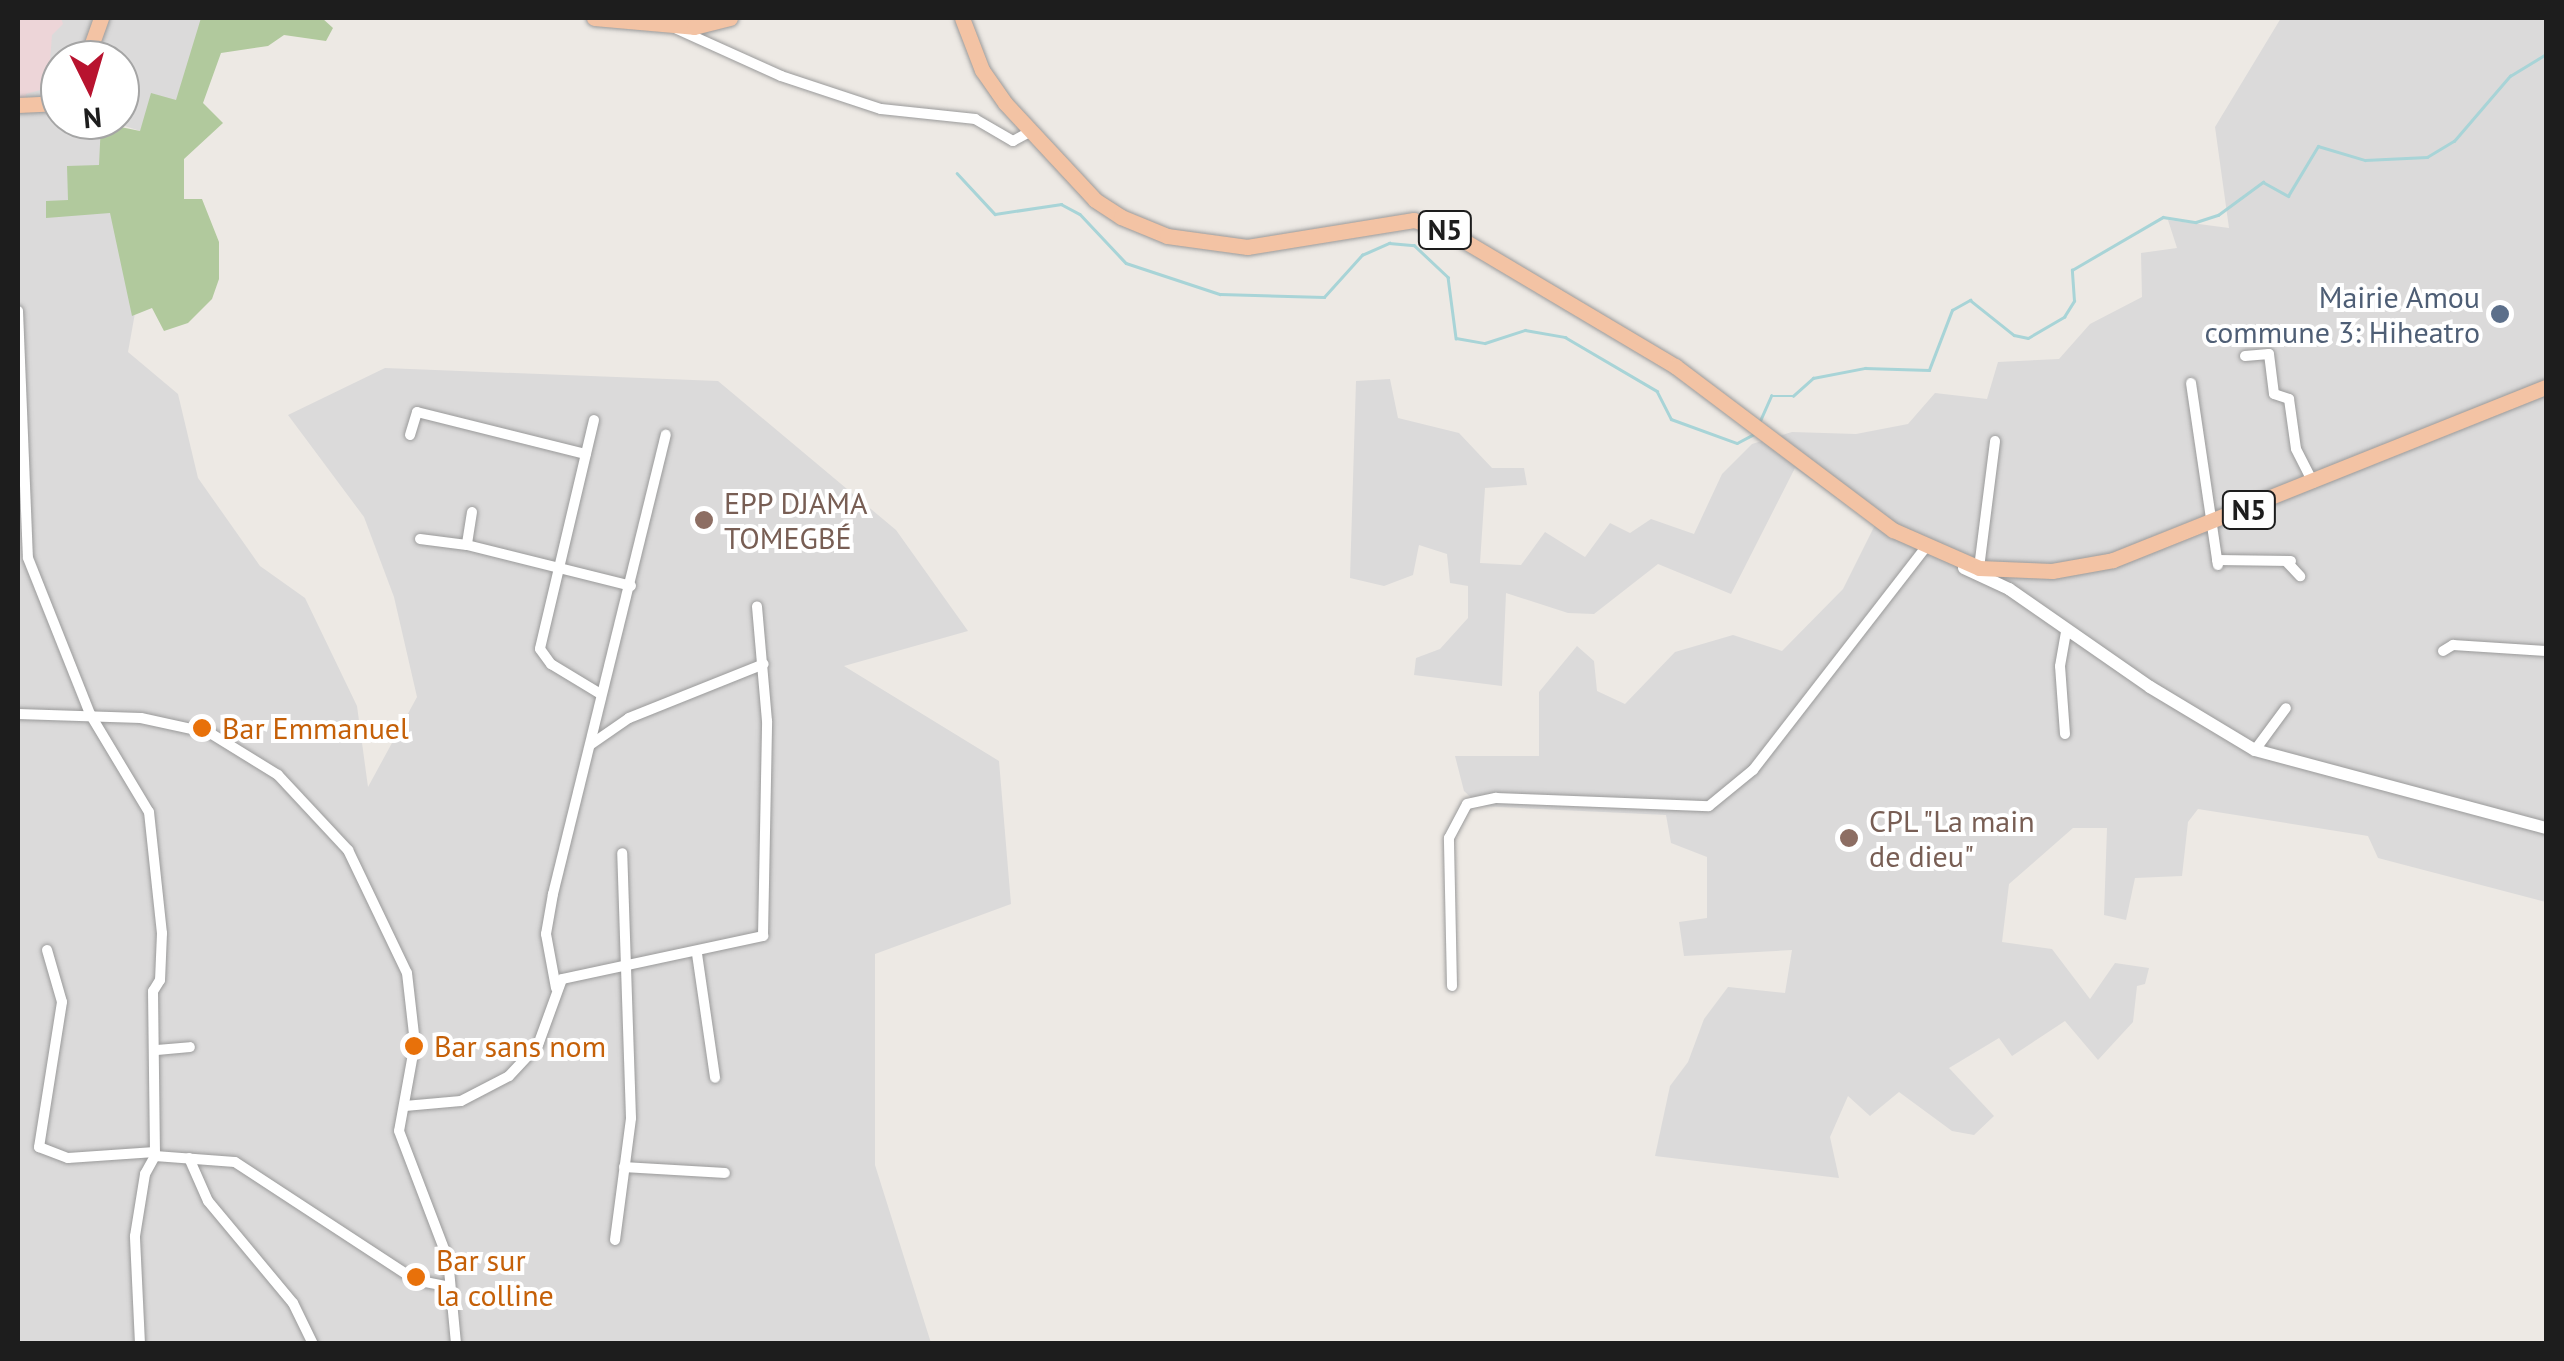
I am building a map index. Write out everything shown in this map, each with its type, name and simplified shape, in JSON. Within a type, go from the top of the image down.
[{"type":"main road","points":[[594,18],[672,26],[730,18]]},
{"type":"main road","name":"N5","points":[[962,18],[988,80],[1030,132],[1095,200],[1167,236],[1264,246],[1414,220],[1451,233],[1674,366],[1933,552],[1979,568],[2091,565],[2210,525],[2546,388]]},
{"type":"street","points":[[672,26],[782,76],[881,109],[976,119],[1014,140],[1030,132]]},
{"type":"street","points":[[18,311],[19,444],[28,558],[90,714],[149,812],[162,934],[160,980],[153,991],[155,1154],[135,1236],[140,1344]]},
{"type":"street","points":[[2245,356],[2268,354],[2274,394],[2289,398],[2296,449],[2314,484]]},
{"type":"street","points":[[2191,383],[2218,562],[2288,561],[2300,576]]},
{"type":"street","points":[[410,435],[417,412],[586,454]]},
{"type":"street","points":[[594,420],[540,649],[550,664],[600,693]]},
{"type":"street","points":[[557,990],[546,934],[600,693],[666,435]]},
{"type":"street","points":[[1979,568],[1995,441]]},
{"type":"street","points":[[467,545],[472,512]]},
{"type":"street","points":[[420,539],[467,545],[630,586]]},
{"type":"street","points":[[1452,986],[1449,838],[1467,804],[1496,798],[1708,806],[1753,770],[1933,552],[2000,583],[2066,631],[2256,750],[2546,828]]},
{"type":"street","points":[[405,1106],[447,1104],[509,1076],[538,1045],[562,978],[697,954],[763,936],[764,664],[757,606]]},
{"type":"street","points":[[2065,734],[2060,666],[2066,631]]},
{"type":"street","points":[[2442,651],[2453,645],[2546,651]]},
{"type":"street","points":[[590,746],[629,718],[764,664]]},
{"type":"street","points":[[2256,750],[2286,708]]},
{"type":"street","points":[[18,714],[90,714],[177,722],[227,741],[278,775],[338,838],[378,904],[407,973],[416,1028],[398,1131],[448,1259],[446,1286],[458,1318],[456,1344]]},
{"type":"street","points":[[615,1240],[632,1118],[622,853]]},
{"type":"street","points":[[47,950],[62,1002],[40,1147],[68,1158],[155,1154],[235,1162],[415,1280],[446,1286]]},
{"type":"street","points":[[697,954],[715,1078]]},
{"type":"street","points":[[156,1050],[190,1047]]},
{"type":"street","points":[[190,1158],[208,1202],[293,1303],[313,1344]]},
{"type":"street","points":[[624,1167],[725,1173]]},
{"type":"shaded area","points":[[18,18],[214,18],[184,145],[140,131],[140,40],[40,40],[40,140],[105,140],[118,248],[135,313],[128,352],[178,394],[198,478],[260,566],[305,598],[357,706],[368,787],[417,697],[394,597],[364,517],[288,415],[385,368],[718,381],[896,530],[968,631],[844,666],[999,761],[1011,904],[875,954],[875,1165],[931,1343],[18,1343]]},
{"type":"shaded area","points":[[18,18],[61,18],[63,24],[52,40],[40,40],[40,90],[26,94],[26,101],[18,101]]},
{"type":"shaded area","points":[[2281,18],[2546,18],[2546,902],[2378,858],[2368,836],[2198,809],[2188,822],[2182,876],[2135,878],[2126,920],[2104,915],[2107,828],[2073,828],[2009,884],[2002,942],[2052,949],[2090,999],[2115,963],[2149,968],[2145,984],[2137,986],[2133,1022],[2098,1060],[2065,1021],[2012,1056],[1999,1038],[1949,1068],[1994,1116],[1974,1135],[1952,1131],[1899,1092],[1870,1116],[1848,1096],[1830,1137],[1839,1178],[1655,1156],[1670,1086],[1688,1062],[1704,1019],[1728,987],[1785,993],[1792,950],[1684,956],[1679,922],[1707,918],[1707,857],[1671,843],[1666,815],[1480,806],[1464,791],[1455,756],[1539,756],[1539,692],[1577,646],[1594,661],[1597,691],[1625,704],[1675,652],[1733,635],[1782,651],[1843,589],[1875,525],[1795,468],[1731,594],[1658,564],[1594,614],[1568,613],[1506,593],[1502,686],[1414,675],[1416,658],[1440,649],[1468,618],[1468,586],[1450,583],[1447,554],[1419,545],[1413,575],[1384,586],[1350,578],[1356,381],[1390,379],[1398,418],[1459,433],[1492,468],[1524,468],[1527,485],[1485,488],[1480,563],[1521,565],[1545,532],[1585,557],[1610,523],[1630,533],[1651,519],[1694,534],[1722,474],[1752,444],[1792,432],[1856,434],[1908,424],[1935,393],[1987,399],[1998,362],[2059,359],[2090,324],[2142,297],[2141,253],[2177,248],[2168,220],[2229,228],[2215,127]]},
{"type":"green space","points":[[201,18],[322,18],[333,28],[326,41],[284,35],[268,46],[221,53],[203,103],[223,123],[184,159],[184,199],[202,199],[219,242],[219,279],[212,299],[188,323],[164,331],[152,308],[132,316],[110,213],[46,218],[46,201],[68,200],[67,166],[99,165],[100,140],[140,140],[151,93],[176,100]]},
{"type":"waterway","points":[[1759,423],[1771,396],[1793,396],[1813,378],[1865,368],[1929,370],[1952,310],[1970,300],[2014,335],[2028,338],[2064,317],[2074,301],[2072,270],[2163,217],[2196,222],[2218,215],[2263,182],[2288,196],[2318,146],[2365,160],[2427,157],[2454,141],[2510,76],[2546,54]]},
{"type":"waterway","points":[[957,173],[995,214],[1061,204],[1080,214],[1126,263],[1220,294],[1324,297],[1362,255],[1389,243],[1414,245],[1448,277],[1456,338],[1485,343],[1525,330],[1565,337],[1657,391],[1671,419],[1737,443],[1754,434]]},
{"type":"place","name":"Mairie Amou commune 3: Hiheatro","points":[[2500,314]]},
{"type":"place","name":"EPP DJAMA TOMEGBÉ","points":[[704,520]]},
{"type":"place","name":"Bar Emmanuel","points":[[202,728]]},
{"type":"place","name":"CPL \"La main de dieu\"","points":[[1849,838]]},
{"type":"place","name":"Bar sans nom","points":[[414,1046]]},
{"type":"place","name":"Bar sur la colline","points":[[416,1277]]}]
